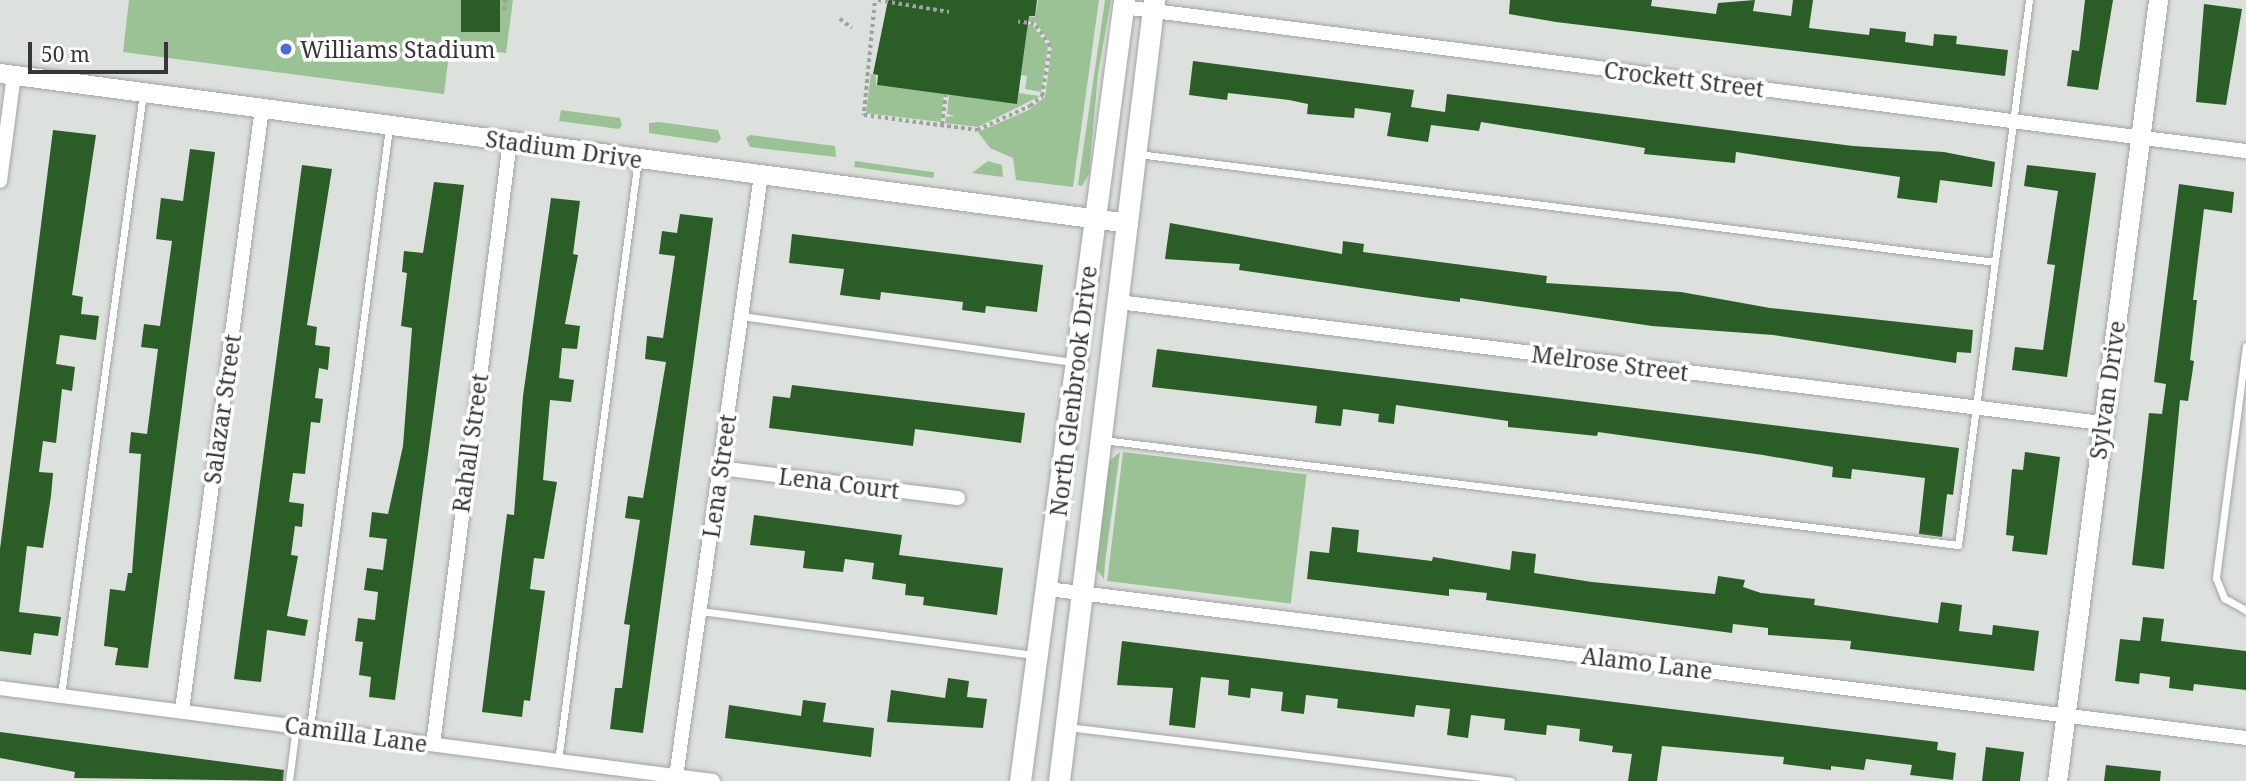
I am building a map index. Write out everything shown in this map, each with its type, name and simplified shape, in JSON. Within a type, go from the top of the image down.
[{"type":"main road","name":"North Glenbrook Drive","points":[[1020,781],[1048,589],[1073,362],[1123,3]]},
{"type":"main road","name":"North Glenbrook Drive","points":[[1059,781],[1153,6]]},
{"type":"street","name":"Sylvan Drive","points":[[2057,781],[2158,0]]},
{"type":"street","name":"Crockett Street","points":[[1123,3],[2246,151]]},
{"type":"street","name":"Stadium Drive","points":[[7,74],[1128,223]]},
{"type":"street","points":[[0,181],[7,74]]},
{"type":"street","name":"Salazar Street","points":[[182,710],[262,108]]},
{"type":"street","name":"Rahall Street","points":[[433,744],[510,141]]},
{"type":"street","name":"Lena Street","points":[[676,777],[761,175]]},
{"type":"street","name":"Melrose Street","points":[[1118,302],[2102,423]]},
{"type":"street","name":"Lena Court","points":[[720,468],[958,498]]},
{"type":"street","name":"Alamo Lane","points":[[1048,589],[2246,738]]},
{"type":"street","name":"Camilla Lane","points":[[0,688],[713,781]]},
{"type":"lane","points":[[1099,439],[1958,545],[2029,0]]},
{"type":"lane","points":[[61,696],[143,93]]},
{"type":"lane","points":[[289,781],[303,727],[390,125]]},
{"type":"lane","points":[[1136,153],[1995,262]]},
{"type":"lane","points":[[558,761],[638,159]]},
{"type":"lane","points":[[741,316],[1073,362]]},
{"type":"lane","points":[[2246,346],[2216,578],[2224,598],[2246,610]]},
{"type":"lane","points":[[700,611],[1038,655]]},
{"type":"lane","points":[[1064,726],[1511,781]]},
{"type":"path","points":[[504,10],[505,0]]},
{"type":"path","points":[[949,12],[877,2],[864,115],[977,130],[1030,106],[1042,96],[1049,46],[1034,24],[1018,22]]},
{"type":"path","points":[[840,19],[852,28]]},
{"type":"path","points":[[942,125],[946,94]]},
{"type":"green space","name":"Williams Stadium","points":[[129,0],[513,0],[506,53],[450,46],[444,94],[123,52]]},
{"type":"green space","points":[[1038,0],[1099,0],[1073,187],[1016,180],[1013,158],[990,148],[978,132],[1029,110],[1045,97],[1052,45],[1035,22],[1018,20],[1018,15],[1035,17]]},
{"type":"green space","points":[[1105,0],[1111,0],[1098,74],[1089,174],[1082,186],[1078,185]]},
{"type":"green space","points":[[1017,23],[1032,25],[1048,46],[1041,92],[1025,89],[1027,76],[1021,75],[1027,32],[1017,30]]},
{"type":"green space","points":[[871,74],[876,75],[876,85],[944,94],[941,122],[866,113]]},
{"type":"green space","points":[[1019,93],[1040,96],[978,127],[945,123],[946,117],[955,116],[947,114],[949,95],[1017,103]]},
{"type":"green space","points":[[561,110],[620,118],[622,125],[619,129],[559,121]]},
{"type":"green space","points":[[649,123],[718,130],[721,139],[717,143],[649,133]]},
{"type":"green space","points":[[750,135],[835,146],[836,157],[750,147],[746,138]]},
{"type":"green space","points":[[855,161],[934,172],[933,178],[854,167]]},
{"type":"green space","points":[[988,161],[1002,165],[1003,177],[972,173]]},
{"type":"green space","points":[[1120,452],[1104,579],[1095,567],[1107,463]]},
{"type":"green space","points":[[1123,452],[1307,475],[1291,604],[1107,581]]},
{"type":"building","points":[[461,0],[500,0],[500,32],[461,32]]},
{"type":"building","points":[[888,0],[1037,0],[1035,16],[1029,16],[1017,104],[877,85],[878,75],[873,74]]},
{"type":"building","points":[[1510,0],[1652,0],[1651,6],[1716,14],[1718,3],[1755,0],[1753,11],[1791,16],[1793,0],[1813,0],[1809,28],[1869,35],[1870,28],[1906,32],[1905,42],[1933,46],[1934,34],[1957,36],[1956,44],[2008,50],[2005,76],[1556,22],[1509,14]]},
{"type":"building","points":[[2085,0],[2113,0],[2098,90],[2067,86],[2072,50],[2079,51]]},
{"type":"building","points":[[2204,4],[2242,9],[2226,105],[2196,102]]},
{"type":"building","points":[[1193,61],[1414,90],[1411,107],[1445,112],[1447,94],[1853,146],[1944,152],[1995,162],[1992,187],[1940,180],[1937,203],[1897,198],[1900,177],[1736,152],[1735,163],[1644,154],[1645,148],[1481,122],[1479,131],[1431,125],[1428,142],[1387,136],[1391,113],[1355,108],[1354,118],[1329,116],[1307,114],[1308,104],[1289,100],[1228,93],[1227,100],[1189,95]]},
{"type":"building","points":[[53,130],[96,135],[72,295],[83,297],[81,314],[99,316],[96,340],[60,335],[56,364],[75,367],[72,391],[62,389],[56,443],[43,441],[39,472],[53,473],[51,496],[43,548],[27,546],[19,612],[61,617],[58,636],[34,633],[31,655],[0,651],[0,549]]},
{"type":"building","points":[[190,149],[215,152],[148,668],[115,665],[118,648],[104,646],[110,589],[125,591],[128,573],[132,573],[141,454],[129,453],[131,432],[147,434],[158,349],[141,347],[144,324],[160,326],[172,241],[156,239],[161,198],[183,201]]},
{"type":"building","points":[[302,165],[332,169],[307,325],[317,327],[315,345],[330,347],[328,370],[319,368],[315,398],[323,399],[320,423],[311,422],[305,474],[293,473],[289,502],[304,504],[302,527],[295,526],[291,555],[298,556],[287,616],[308,620],[305,636],[267,630],[261,682],[234,679]]},
{"type":"building","points":[[2027,165],[2096,173],[2067,377],[2012,370],[2015,347],[2043,350],[2055,265],[2047,264],[2058,191],[2024,186]]},
{"type":"building","points":[[434,182],[464,185],[395,700],[369,697],[371,677],[359,675],[363,642],[355,641],[358,618],[375,620],[378,592],[364,590],[367,568],[383,570],[387,539],[369,537],[372,512],[388,514],[403,446],[412,328],[401,326],[407,273],[402,272],[404,251],[423,253]]},
{"type":"building","points":[[2179,184],[2234,192],[2232,213],[2204,209],[2193,300],[2197,300],[2190,360],[2194,361],[2188,401],[2180,400],[2164,569],[2132,565],[2149,413],[2162,414],[2166,384],[2154,382]]},
{"type":"building","points":[[551,198],[580,201],[573,254],[578,255],[565,324],[580,326],[577,349],[562,348],[559,378],[574,380],[571,402],[550,400],[543,480],[557,482],[544,559],[534,558],[530,589],[545,591],[530,701],[524,700],[522,717],[482,712],[507,514],[514,515],[523,396]]},
{"type":"building","points":[[680,214],[713,218],[643,733],[610,729],[615,688],[622,688],[630,625],[624,624],[640,520],[625,518],[628,496],[643,498],[666,362],[645,359],[647,336],[663,338],[675,256],[659,254],[662,231],[677,233]]},
{"type":"building","points":[[1170,223],[1342,254],[1343,241],[1364,244],[1363,252],[1547,276],[1546,283],[1681,292],[1770,308],[1973,330],[1971,353],[1957,352],[1956,363],[1773,335],[1652,326],[1460,298],[1460,302],[1422,297],[1239,270],[1240,264],[1165,259]]},
{"type":"building","points":[[792,234],[1043,265],[1037,312],[986,306],[985,313],[962,310],[963,302],[881,292],[880,300],[840,295],[844,269],[789,263]]},
{"type":"building","points":[[1157,349],[1959,448],[1953,495],[1947,494],[1942,537],[1919,534],[1925,478],[1852,469],[1851,479],[1832,477],[1833,467],[1763,455],[1598,432],[1597,436],[1508,427],[1508,421],[1396,405],[1394,424],[1378,422],[1379,414],[1343,409],[1341,426],[1315,423],[1317,406],[1152,387]]},
{"type":"building","points":[[792,385],[1025,413],[1021,443],[915,429],[913,446],[769,428],[773,396],[790,398]]},
{"type":"building","points":[[2025,452],[2060,457],[2047,555],[2012,551],[2014,536],[2006,535],[2012,469],[2023,470]]},
{"type":"building","points":[[754,515],[902,535],[899,555],[1003,568],[997,615],[923,605],[924,597],[905,595],[906,584],[872,579],[874,563],[845,559],[843,572],[803,568],[805,551],[750,545]]},
{"type":"building","points":[[1332,527],[1359,530],[1357,552],[1432,561],[1433,557],[1510,570],[1512,551],[1536,554],[1534,573],[1592,582],[1715,594],[1718,576],[1745,580],[1743,587],[1761,593],[1815,599],[1814,605],[1938,623],[1941,602],[1962,605],[1959,631],[1992,635],[1993,625],[2039,631],[2034,671],[1850,649],[1851,641],[1768,635],[1768,628],[1733,624],[1732,633],[1486,600],[1487,593],[1449,589],[1449,596],[1307,579],[1310,551],[1329,553]]},
{"type":"building","points":[[2143,617],[2164,619],[2161,641],[2246,651],[2246,690],[2194,684],[2193,691],[2169,688],[2170,677],[2140,673],[2139,684],[2115,681],[2120,639],[2140,641]]},
{"type":"building","points":[[1122,641],[1938,742],[1937,750],[1956,753],[1953,780],[1910,775],[1912,765],[1866,759],[1864,770],[1831,766],[1831,770],[1783,764],[1784,757],[1662,746],[1657,781],[1628,781],[1632,754],[1612,752],[1613,746],[1579,741],[1580,729],[1547,725],[1546,735],[1504,730],[1505,719],[1471,715],[1468,738],[1447,735],[1450,709],[1416,705],[1414,717],[1337,708],[1338,699],[1306,695],[1304,714],[1281,711],[1283,692],[1251,688],[1250,698],[1228,695],[1229,680],[1201,677],[1195,728],[1169,725],[1173,688],[1117,685]]},
{"type":"building","points":[[948,678],[969,681],[967,697],[987,699],[983,728],[887,722],[891,690],[945,698]]},
{"type":"building","points":[[803,700],[826,703],[823,722],[874,728],[871,757],[725,738],[729,705],[801,716]]},
{"type":"building","points":[[0,732],[284,770],[283,781],[74,778],[75,772],[0,758]]},
{"type":"building","points":[[1986,747],[2024,752],[2020,781],[1982,781]]},
{"type":"building","points":[[2106,765],[2161,771],[2160,781],[2104,781]]},
{"type":"place","name":"Williams Stadium","points":[[286,49]]}]
